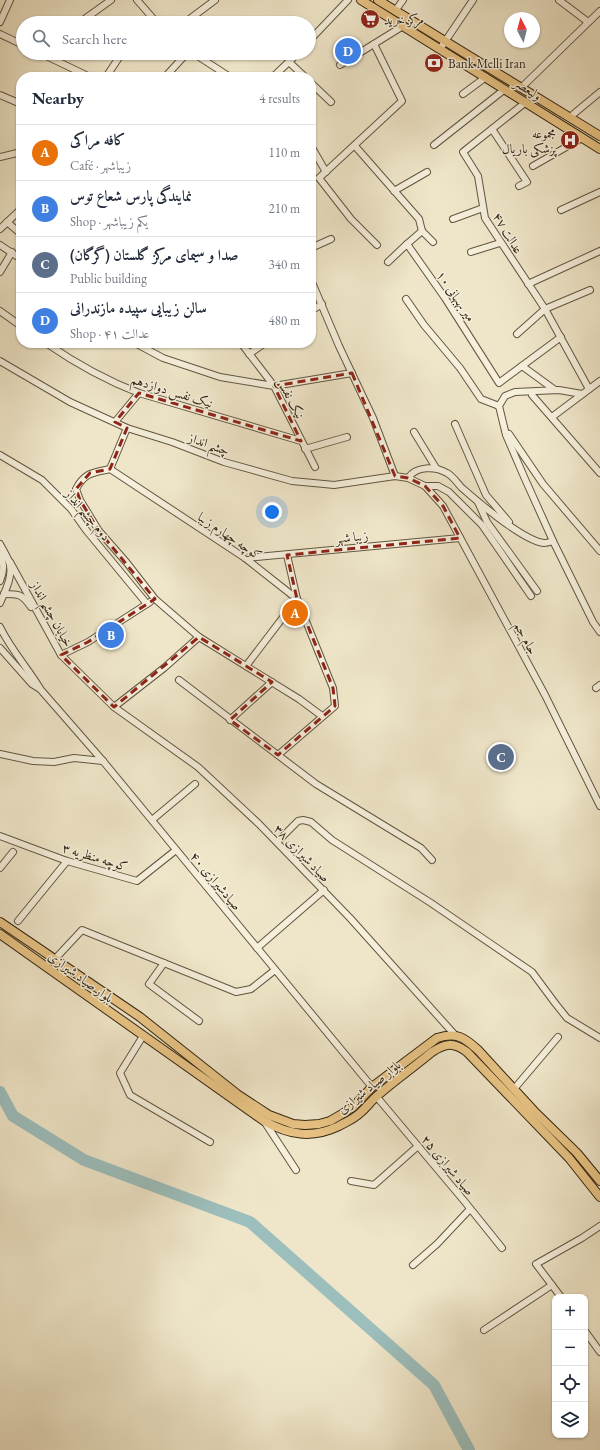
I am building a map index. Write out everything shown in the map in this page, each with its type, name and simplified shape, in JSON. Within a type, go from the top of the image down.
[{"type":"main road","name":"ولیعصر","points":[[362,0],[403,26],[443,46],[505,89],[600,149]]},
{"type":"main road","points":[[378,0],[443,46],[522,87],[600,136]]},
{"type":"main road","name":"بلوار صیاد شیرازی","points":[[0,922],[140,1017],[237,1094],[269,1115],[281,1121],[292,1124],[319,1124],[330,1121],[353,1107],[372,1087],[437,1038],[446,1035],[455,1035],[469,1041],[514,1089],[531,1114],[600,1197]]},
{"type":"main road","name":"بلوار صیاد شیرازی","points":[[0,934],[264,1122],[277,1129],[305,1135],[321,1133],[348,1122],[359,1114],[376,1096],[432,1052],[440,1047],[455,1045],[467,1052],[531,1114],[577,1153],[600,1181]]},
{"type":"street","points":[[0,22],[10,0]]},
{"type":"street","points":[[89,16],[111,0]]},
{"type":"street","points":[[136,0],[149,16]]},
{"type":"street","points":[[194,16],[215,0]]},
{"type":"street","points":[[316,34],[348,0]]},
{"type":"street","points":[[395,11],[403,0]]},
{"type":"street","points":[[443,46],[473,0]]},
{"type":"street","points":[[559,0],[588,22]]},
{"type":"street","points":[[522,87],[600,10]]},
{"type":"street","points":[[340,65],[403,26]]},
{"type":"street","points":[[0,34],[16,42]]},
{"type":"street","points":[[374,44],[402,101],[319,178],[351,219],[377,244]]},
{"type":"street","points":[[55,60],[80,72]]},
{"type":"street","points":[[109,72],[117,60]]},
{"type":"street","points":[[169,72],[180,60]]},
{"type":"street","points":[[204,60],[222,72]]},
{"type":"street","points":[[278,72],[289,62],[300,72]]},
{"type":"street","points":[[463,94],[486,76]]},
{"type":"street","points":[[316,88],[331,102]]},
{"type":"street","points":[[434,146],[505,89]]},
{"type":"street","points":[[570,117],[600,92]]},
{"type":"street","points":[[0,95],[16,102]]},
{"type":"street","name":"عدالت ۴۷","points":[[526,102],[463,152],[478,176],[485,218],[545,309],[589,389]]},
{"type":"street","points":[[492,129],[527,182],[519,186]]},
{"type":"street","points":[[533,166],[582,138]]},
{"type":"street","points":[[355,146],[419,219],[422,232],[433,242]]},
{"type":"street","points":[[0,157],[16,153]]},
{"type":"street","points":[[316,155],[326,172]]},
{"type":"street","points":[[394,191],[427,172]]},
{"type":"street","points":[[561,210],[600,192]]},
{"type":"street","points":[[453,219],[483,208]]},
{"type":"street","points":[[0,229],[16,214]]},
{"type":"street","points":[[7,222],[16,230]]},
{"type":"street","points":[[388,262],[422,232]]},
{"type":"street","points":[[316,246],[331,239]]},
{"type":"street","points":[[471,252],[500,242]]},
{"type":"street","name":"۱۰ میر بهبهانی","points":[[407,244],[446,298],[499,383],[522,366]]},
{"type":"street","points":[[0,245],[16,255]]},
{"type":"street","points":[[528,284],[600,251]]},
{"type":"street","points":[[0,272],[12,252]]},
{"type":"street","points":[[517,334],[545,309],[590,290]]},
{"type":"street","points":[[316,291],[339,346],[373,418],[395,476]]},
{"type":"street","points":[[406,299],[424,326],[460,368],[481,399],[499,406]]},
{"type":"street","points":[[316,308],[322,304]]},
{"type":"street","points":[[0,311],[16,322]]},
{"type":"street","points":[[555,390],[522,366],[561,337]]},
{"type":"street","name":"نیک نفس دوازدهم","points":[[53,348],[72,361],[117,385],[139,393],[301,441]]},
{"type":"street","points":[[144,348],[163,358],[220,377],[274,386],[352,373]]},
{"type":"street","name":"نیک نفس","points":[[245,348],[274,386],[315,467]]},
{"type":"street","points":[[249,354],[258,348]]},
{"type":"street","name":"چشم انداز","points":[[0,361],[70,402],[127,428],[172,442],[224,462],[292,481],[334,485],[395,476],[408,478],[425,486]]},
{"type":"street","points":[[552,417],[600,381]]},
{"type":"street","points":[[582,394],[555,390],[515,392],[505,396],[499,406],[506,435],[553,541],[593,622],[600,632]]},
{"type":"street","points":[[115,422],[139,393]]},
{"type":"street","points":[[532,395],[600,473]]},
{"type":"street","points":[[455,424],[486,495],[513,528]]},
{"type":"street","points":[[127,428],[110,468],[90,473],[82,479],[76,489],[80,500],[99,531],[128,563],[155,599],[199,637],[299,699],[322,716]]},
{"type":"street","points":[[504,428],[543,484],[600,551]]},
{"type":"street","points":[[414,432],[436,468]]},
{"type":"street","points":[[305,449],[347,437]]},
{"type":"street","name":"دوم چشم انداز","points":[[0,455],[42,480],[71,509],[86,530],[147,604]]},
{"type":"street","name":"کوچه چهارم زیبا","points":[[110,468],[245,558],[297,599]]},
{"type":"street","points":[[408,478],[412,472],[422,469],[436,468],[448,474],[478,501],[531,540],[545,544],[553,541]]},
{"type":"street","points":[[425,486],[438,486],[449,492],[482,525],[531,596]]},
{"type":"street","name":"جام جم","points":[[425,486],[444,506],[545,695],[600,806]]},
{"type":"street","points":[[478,501],[487,522],[537,591]]},
{"type":"street","name":"زیبا شهر","points":[[245,558],[460,538]]},
{"type":"street","points":[[0,544],[10,562],[11,570],[0,603]]},
{"type":"street","points":[[0,554],[4,569],[0,581]]},
{"type":"street","points":[[278,755],[335,706],[333,688],[297,599],[286,555]]},
{"type":"street","name":"خیابان چشم انداز","points":[[10,562],[60,655],[114,707]]},
{"type":"street","points":[[4,594],[23,596],[31,606],[35,616],[42,622]]},
{"type":"street","points":[[60,655],[88,642],[155,599]]},
{"type":"street","points":[[246,666],[297,599]]},
{"type":"street","name":"۴۰ صیادشیرازی","points":[[0,627],[8,644],[35,678],[41,690],[103,761],[372,1087]]},
{"type":"street","points":[[114,707],[164,668],[199,637]]},
{"type":"street","name":"۴۰ صیادشیرازی","points":[[0,648],[32,684],[41,690]]},
{"type":"street","points":[[179,680],[316,784],[421,848],[432,860]]},
{"type":"street","points":[[230,720],[272,682]]},
{"type":"street","name":"صیاد شیرازی ۳۸","points":[[114,707],[198,767],[277,842],[356,924],[455,1035]]},
{"type":"street","points":[[0,754],[33,761],[54,762],[74,758],[103,761]]},
{"type":"street","points":[[152,820],[195,784]]},
{"type":"street","points":[[277,842],[298,821],[303,820],[311,822],[332,840],[431,903],[532,972],[567,1018],[600,1038]]},
{"type":"street","name":"کوچه منظریه ۳","points":[[0,836],[67,861],[137,881],[176,850]]},
{"type":"street","points":[[0,868],[13,852]]},
{"type":"street","points":[[18,922],[67,861]]},
{"type":"street","points":[[257,948],[324,890]]},
{"type":"street","points":[[54,959],[82,930],[236,992],[251,989],[275,970]]},
{"type":"street","points":[[164,963],[149,984],[199,1021]]},
{"type":"street","points":[[143,1036],[120,1074],[130,1095],[210,1142]]},
{"type":"street","points":[[514,1089],[558,1037]]},
{"type":"street","name":"صیاد شیرازی ۲۵","points":[[376,1096],[502,1248]]},
{"type":"street","points":[[264,1122],[296,1170]]},
{"type":"street","points":[[351,1181],[374,1185],[418,1146]]},
{"type":"street","points":[[413,1265],[437,1244],[470,1209]]},
{"type":"street","points":[[559,1294],[536,1264],[600,1226]]},
{"type":"street","points":[[484,1330],[552,1285]]},
{"type":"street","points":[[588,1335],[600,1352]]},
{"type":"highlighted area","points":[[352,373],[395,476],[408,478],[425,486],[443,506],[460,538],[287,555],[297,599],[333,688],[335,706],[278,755],[230,720],[272,682],[199,637],[114,707],[61,655],[88,642],[155,599],[99,531],[80,500],[76,489],[90,473],[110,469],[127,428],[115,422],[139,393],[301,441],[274,386]]},
{"type":"waterway","points":[[0,1092],[13,1116],[84,1160],[250,1222],[434,1385],[469,1450]]},
{"type":"place","name":"مرکز خرید","points":[[370,19]]},
{"type":"place","name":"سالن زیبایی سپیده مازندرانی","points":[[348,51]]},
{"type":"place","name":"Bank Melli Iran","points":[[434,63]]},
{"type":"place","name":"مجموعه پزشکی باریال","points":[[570,140]]},
{"type":"place","name":"کافه مراکی","points":[[295,613]]},
{"type":"place","name":"نمایندگی پارس شعاع توس","points":[[111,635]]},
{"type":"place","name":"صدا و سیمای مرکز گلستان (گرگان)","points":[[501,757]]}]
